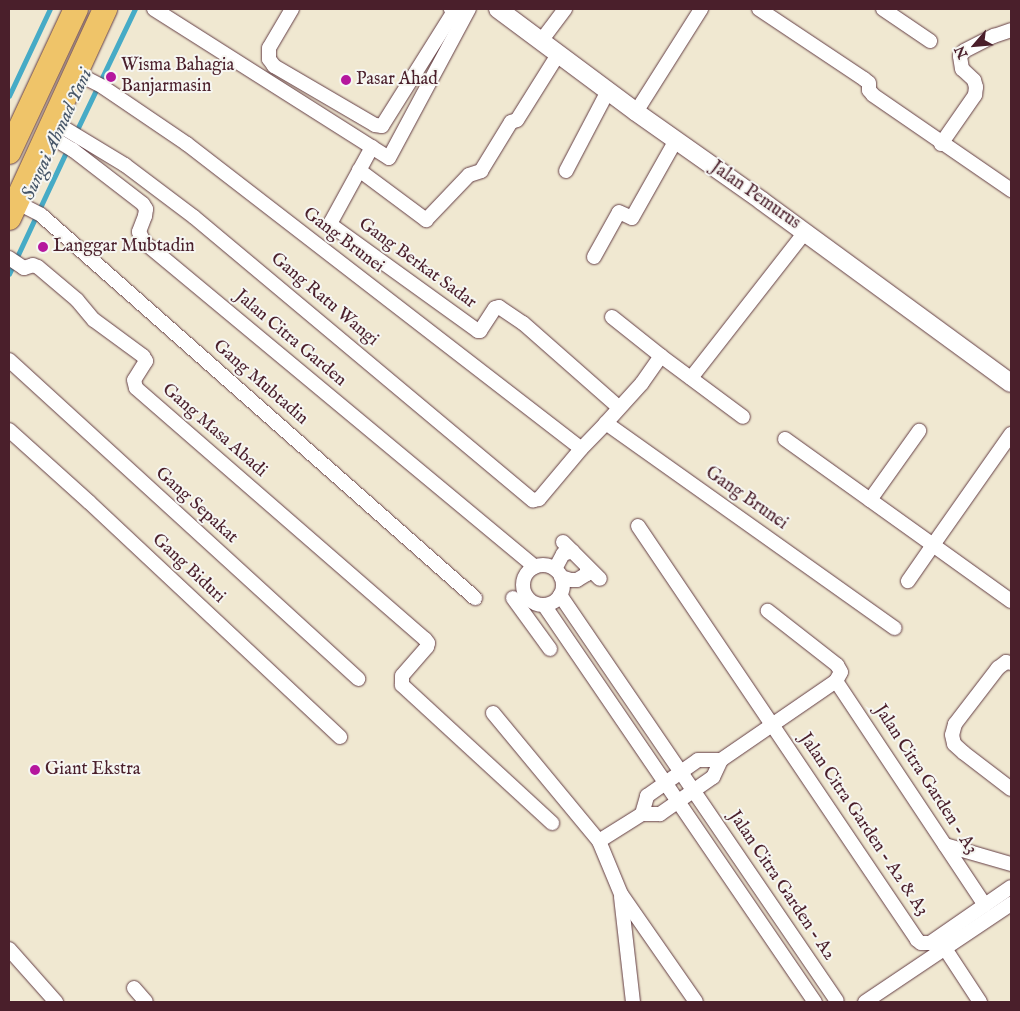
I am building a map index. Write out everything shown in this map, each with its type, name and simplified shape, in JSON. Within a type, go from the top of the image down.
[{"type":"highway","points":[[11,143],[76,9]]},
{"type":"highway","points":[[25,211],[65,136],[90,80],[105,9]]},
{"type":"street","points":[[154,9],[389,158],[469,9]]},
{"type":"street","points":[[292,9],[269,48],[269,59],[274,66],[375,125],[382,126],[454,9]]},
{"type":"street","points":[[541,42],[565,9]]},
{"type":"street","points":[[636,112],[701,9]]},
{"type":"street","points":[[759,9],[864,79],[869,83],[869,90],[873,96],[1011,190]]},
{"type":"street","points":[[883,9],[930,40]]},
{"type":"street","name":"Jalan Pemurus","points":[[502,10],[541,42],[559,53],[636,112],[805,232],[1011,383]]},
{"type":"street","points":[[941,144],[975,95],[976,87],[974,80],[962,69],[959,62],[960,56],[964,51],[1011,30]]},
{"type":"street","points":[[359,170],[426,220],[469,175],[481,171],[512,122],[517,120],[559,53]]},
{"type":"street","name":"Gang Brunei","points":[[90,80],[187,144],[581,449]]},
{"type":"street","points":[[566,171],[608,91]]},
{"type":"street","name":"Gang Ratu Wangi","points":[[65,136],[125,165],[194,217],[533,500],[539,499],[581,449]]},
{"type":"street","name":"Jalan Citra Garden","points":[[65,136],[143,204],[146,209],[139,232],[144,242],[535,567]]},
{"type":"street","points":[[594,257],[618,212],[632,218],[676,140]]},
{"type":"street","name":"Gang Berkat Sadar","points":[[372,147],[331,225],[478,331],[495,308],[499,307],[523,323],[614,404]]},
{"type":"street","name":"Gang Mubtadin","points":[[25,211],[475,598]]},
{"type":"street","points":[[691,378],[805,232]]},
{"type":"street","name":"Gang Masa Abadi","points":[[14,262],[24,268],[33,265],[38,267],[77,300],[94,320],[143,356],[146,361],[134,380],[136,388],[426,639],[428,642],[427,647],[402,676],[402,685],[552,823]]},
{"type":"street","points":[[612,317],[743,417]]},
{"type":"street","points":[[581,449],[642,383],[661,356]]},
{"type":"street","name":"Gang Sepakat","points":[[9,360],[358,679]]},
{"type":"street","name":"Gang Brunei","points":[[605,424],[894,628]]},
{"type":"street","name":"Gang Biduri","points":[[9,430],[89,502],[340,737]]},
{"type":"street","points":[[870,500],[919,432]]},
{"type":"street","points":[[908,581],[1011,434]]},
{"type":"street","points":[[784,439],[1011,601]]},
{"type":"street","name":"Jalan Citra Garden - A2 & A3","points":[[638,526],[918,940],[926,944],[985,905]]},
{"type":"street","points":[[528,605],[551,603],[560,595],[562,589],[558,573],[563,554],[568,546],[587,568],[600,579]]},
{"type":"street","points":[[550,649],[528,605],[524,582],[529,570],[547,565],[571,580],[577,580],[587,574],[587,568]]},
{"type":"street","name":"Jalan Citra Garden - A2","points":[[560,595],[837,1002]]},
{"type":"street","points":[[528,605],[665,782],[815,1002]]},
{"type":"street","name":"Jalan Citra Garden - A3","points":[[768,611],[837,665],[841,672],[838,679],[985,905]]},
{"type":"street","points":[[1011,663],[1006,662],[998,668],[955,724],[952,735],[954,744],[1011,789]]},
{"type":"street","points":[[599,841],[642,814],[660,814],[679,802],[713,778],[721,760],[838,679]]},
{"type":"street","points":[[493,713],[599,841],[621,894],[696,1002]]},
{"type":"street","points":[[642,814],[647,796],[665,782],[698,760],[721,760]]},
{"type":"street","points":[[945,845],[1011,864]]},
{"type":"street","points":[[985,905],[1011,886]]},
{"type":"street","points":[[621,894],[633,1002]]},
{"type":"street","points":[[865,1002],[946,950],[1011,904]]},
{"type":"street","points":[[9,950],[56,1002]]},
{"type":"street","points":[[946,950],[980,1002]]},
{"type":"street","points":[[134,988],[146,1002]]},
{"type":"waterway","name":"Sungai Ahmad Yani","points":[[9,96],[50,9]]},
{"type":"waterway","name":"Sungai Ahmad Yani","points":[[75,134],[135,9]]},
{"type":"waterway","name":"Sungai Ahmad Yani","points":[[9,274],[67,150]]},
{"type":"place","name":"Wisma Bahagia Banjarmasin","points":[[111,77]]},
{"type":"place","name":"Pasar Ahad","points":[[346,80]]},
{"type":"place","name":"Langgar Mubtadin","points":[[43,247]]},
{"type":"place","name":"Giant Ekstra","points":[[35,770]]}]
